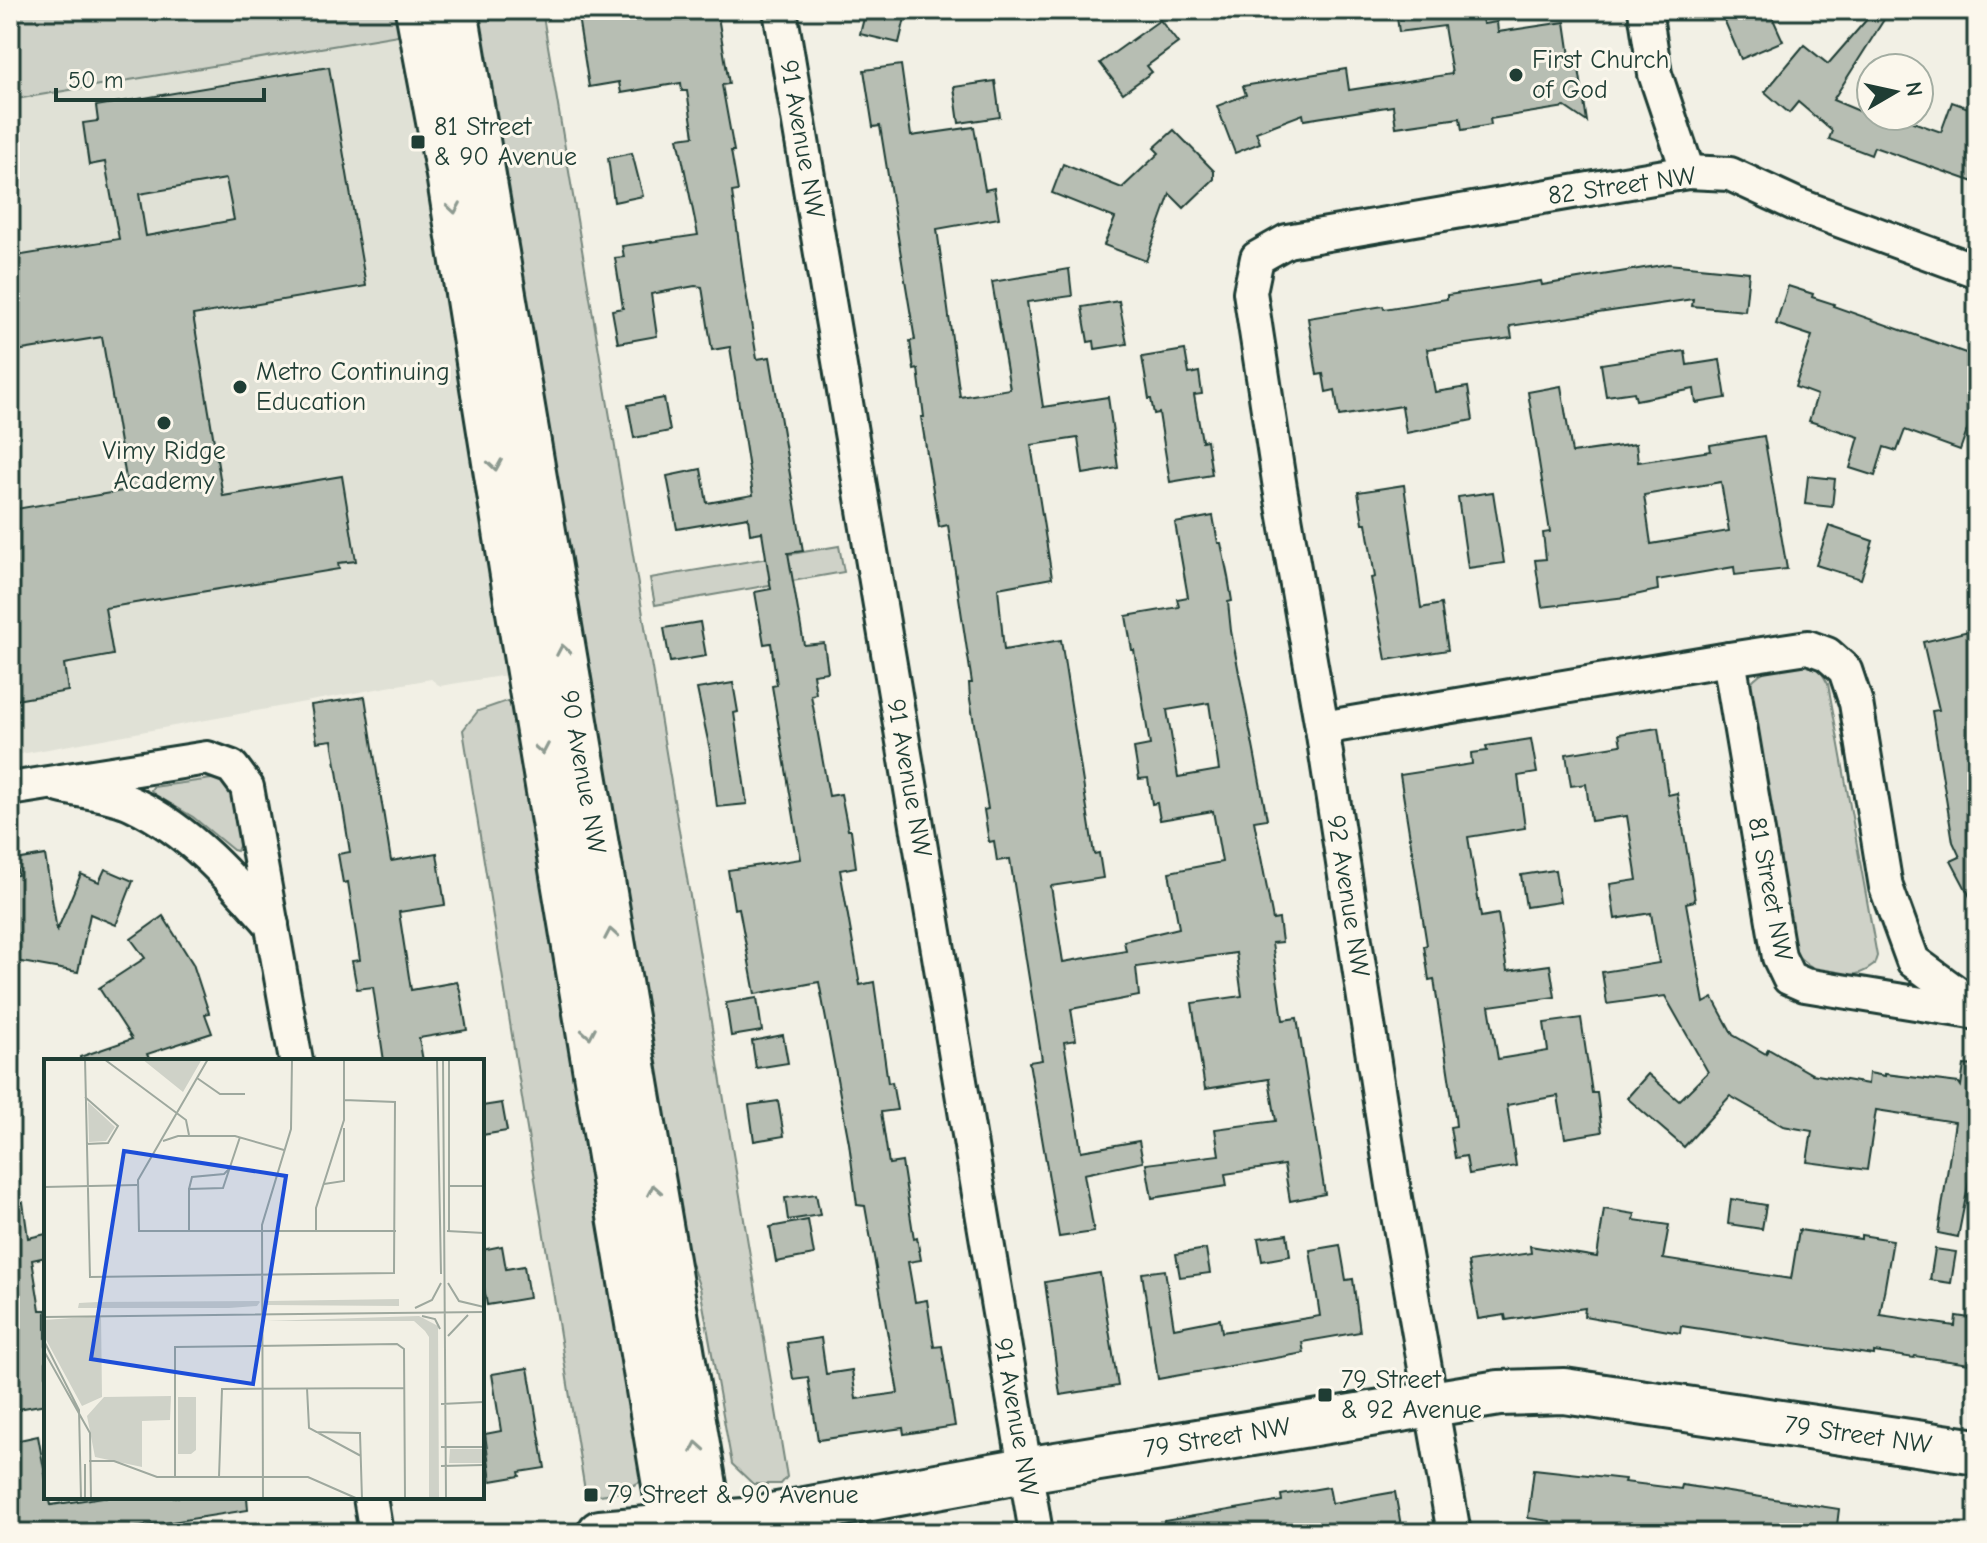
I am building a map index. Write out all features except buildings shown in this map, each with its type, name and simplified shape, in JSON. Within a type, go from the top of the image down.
[{"type":"main road","name":"90 Avenue NW","points":[[418,10],[450,180],[519,613],[692,1529]]},
{"type":"main road","name":"90 Avenue NW","points":[[455,10],[692,1529]]},
{"type":"main road","name":"79 Street NW","points":[[600,1533],[692,1529],[744,1521],[1025,1470],[1499,1393],[1564,1391],[1977,1452]]},
{"type":"street","points":[[1645,10],[1655,74],[1688,172]]},
{"type":"street","name":"91 Avenue NW","points":[[782,14],[1036,1533]]},
{"type":"street","name":"82 Street NW","points":[[1257,258],[1287,241],[1688,172],[1730,174],[1795,204],[1977,271]]},
{"type":"street","name":"92 Avenue NW","points":[[1257,258],[1250,292],[1280,488],[1322,728],[1393,1183],[1454,1533]]},
{"type":"street","name":"81 Street NW","points":[[1322,728],[1808,647],[1827,654],[1845,670],[1856,703],[1886,887],[1913,961],[1977,1010]]},
{"type":"street","name":"81 Street NW","points":[[1729,659],[1779,957],[1789,978],[1805,985],[1977,1010]]},
{"type":"street","points":[[10,789],[207,758],[232,767],[247,787],[296,1059]]},
{"type":"street","points":[[48,783],[131,803],[187,837],[222,869],[272,925]]},
{"type":"street","points":[[370,1499],[376,1533]]},
{"type":"shaded area","points":[[10,10],[406,10],[410,33],[10,100]]},
{"type":"shaded area","points":[[473,10],[542,10],[787,1477],[781,1484],[753,1484],[732,1464],[700,1288],[681,1236]]},
{"type":"shaded area","name":"Metro Continuing Education","points":[[410,33],[519,673],[440,686],[431,679],[10,756],[10,100]]},
{"type":"shaded area","points":[[839,546],[844,572],[655,605],[650,578]]},
{"type":"shaded area","points":[[1807,663],[1819,668],[1828,684],[1877,956],[1874,965],[1853,975],[1819,971],[1792,949],[1747,691],[1751,682],[1764,672]]},
{"type":"shaded area","points":[[507,701],[517,704],[654,1475],[620,1492],[586,1497],[463,730],[478,711]]},
{"type":"shaded area","points":[[219,778],[230,790],[233,799],[238,828],[237,851],[151,790],[153,787]]},
{"type":"place","name":"First Church of God","points":[[1516,75]]},
{"type":"place","name":"81 Street & 90 Avenue","points":[[418,142]]},
{"type":"place","name":"Metro Continuing Education","points":[[240,387]]},
{"type":"place","name":"Vimy Ridge Academy","points":[[164,423]]},
{"type":"place","name":"79 Street & 92 Avenue","points":[[1325,1395]]},
{"type":"place","name":"79 Street & 90 Avenue","points":[[591,1495]]}]
